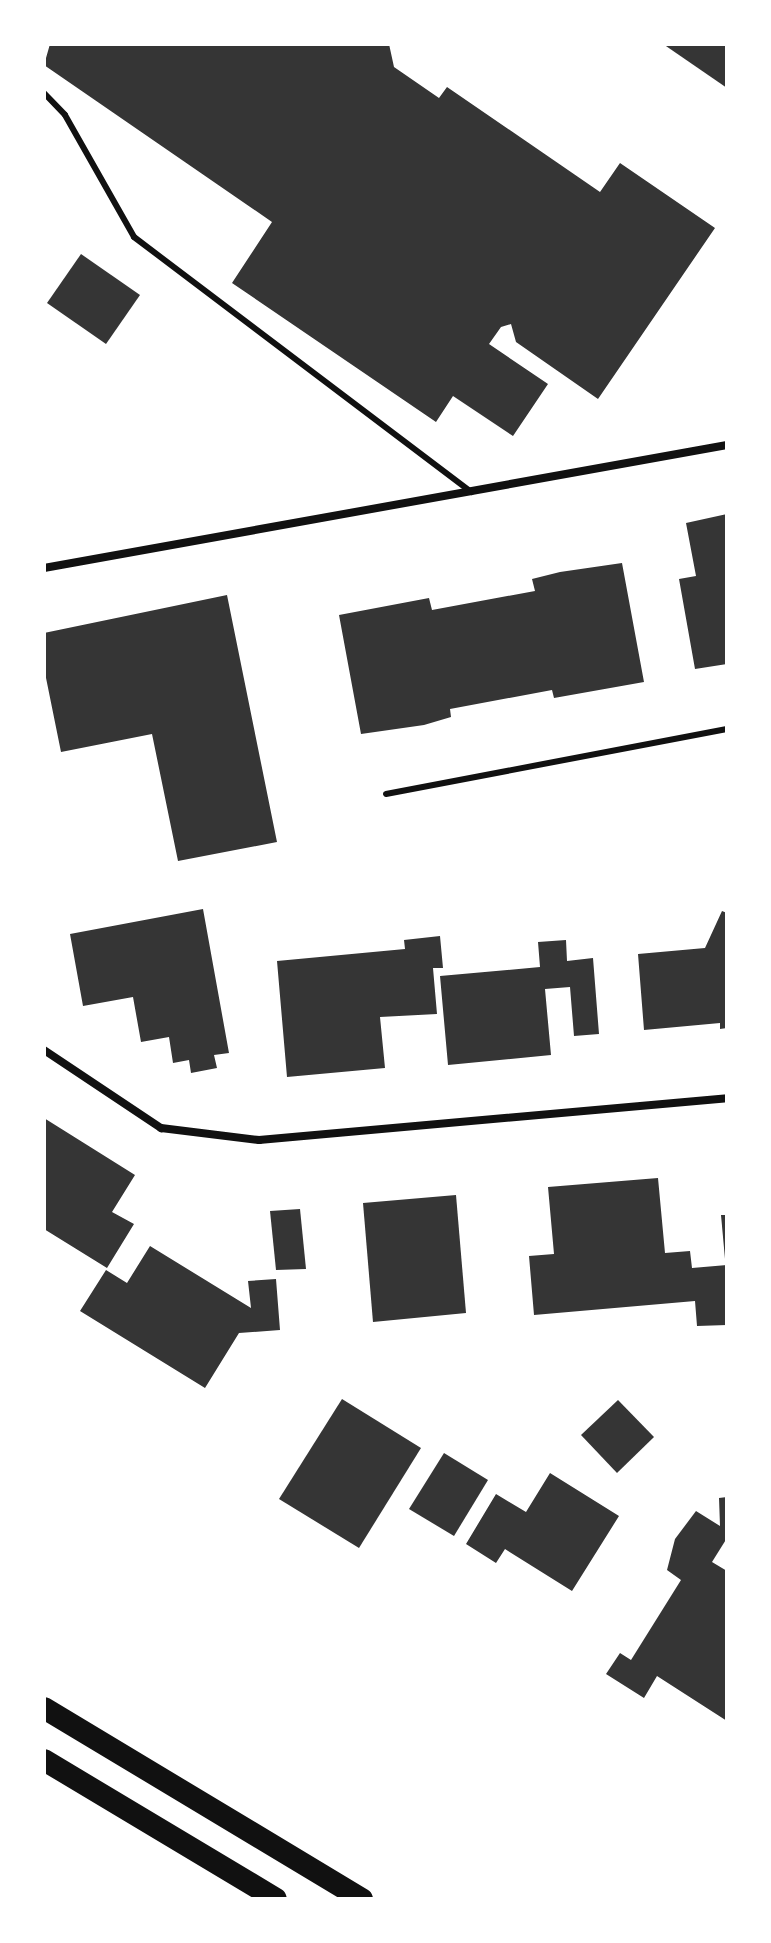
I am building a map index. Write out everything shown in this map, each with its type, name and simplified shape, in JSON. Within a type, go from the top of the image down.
[{"type":"highway","points":[[44,1708],[362,1899]]},
{"type":"highway","points":[[44,1760],[276,1899]]},
{"type":"street","points":[[44,568],[727,445]]},
{"type":"street","points":[[44,1050],[161,1128],[259,1140],[727,1098]]},
{"type":"lane","points":[[44,93],[65,115],[134,237],[471,492]]},
{"type":"lane","points":[[386,794],[727,729]]},
{"type":"building","points":[[50,44],[389,44],[394,67],[439,98],[447,87],[600,192],[620,163],[715,228],[598,399],[516,342],[511,324],[501,327],[489,344],[548,384],[513,436],[453,396],[436,422],[232,283],[272,222],[44,65]]},
{"type":"building","points":[[663,44],[727,44],[727,88]]},
{"type":"building","points":[[81,254],[140,295],[106,344],[47,303]]},
{"type":"building","points":[[727,514],[727,664],[695,669],[679,579],[696,576],[686,523]]},
{"type":"building","points":[[622,563],[644,682],[554,698],[552,690],[450,709],[451,717],[424,725],[361,734],[339,615],[429,598],[432,610],[535,591],[532,579]]},
{"type":"building","points":[[227,595],[277,842],[178,861],[152,734],[61,752],[44,668],[44,633]]},
{"type":"building","points":[[203,909],[229,1053],[214,1055],[217,1068],[191,1073],[189,1060],[173,1063],[169,1037],[141,1042],[133,997],[83,1006],[70,934]]},
{"type":"building","points":[[722,911],[727,913],[727,1028],[720,1029],[720,1023],[644,1030],[638,954],[705,948]]},
{"type":"building","points":[[440,936],[443,968],[433,968],[437,1014],[380,1017],[385,1068],[287,1077],[277,961],[405,949],[404,940]]},
{"type":"building","points":[[566,940],[567,961],[593,958],[599,1034],[574,1036],[570,987],[545,989],[551,1055],[448,1065],[440,976],[540,967],[538,942]]},
{"type":"building","points":[[44,1118],[135,1175],[112,1212],[134,1224],[107,1268],[44,1229]]},
{"type":"building","points":[[658,1178],[665,1253],[690,1251],[692,1268],[727,1265],[727,1325],[697,1326],[695,1301],[534,1315],[529,1256],[554,1254],[548,1187]]},
{"type":"building","points":[[456,1195],[466,1313],[373,1322],[363,1203]]},
{"type":"building","points":[[300,1209],[306,1269],[276,1270],[270,1211]]},
{"type":"building","points":[[721,1215],[727,1215],[727,1259],[725,1259]]},
{"type":"building","points":[[150,1246],[251,1308],[248,1281],[276,1279],[280,1330],[239,1333],[205,1388],[80,1311],[106,1270],[127,1283]]},
{"type":"building","points":[[342,1399],[421,1448],[359,1548],[279,1499]]},
{"type":"building","points":[[618,1400],[654,1437],[617,1473],[581,1435]]},
{"type":"building","points":[[444,1453],[488,1480],[454,1536],[409,1509]]},
{"type":"building","points":[[550,1473],[619,1516],[572,1591],[505,1549],[496,1563],[466,1544],[496,1494],[526,1512]]},
{"type":"building","points":[[727,1497],[727,1538],[712,1562],[727,1571],[727,1721],[657,1676],[644,1698],[606,1674],[620,1653],[631,1660],[681,1580],[667,1570],[675,1539],[696,1511],[720,1526],[719,1498]]}]
